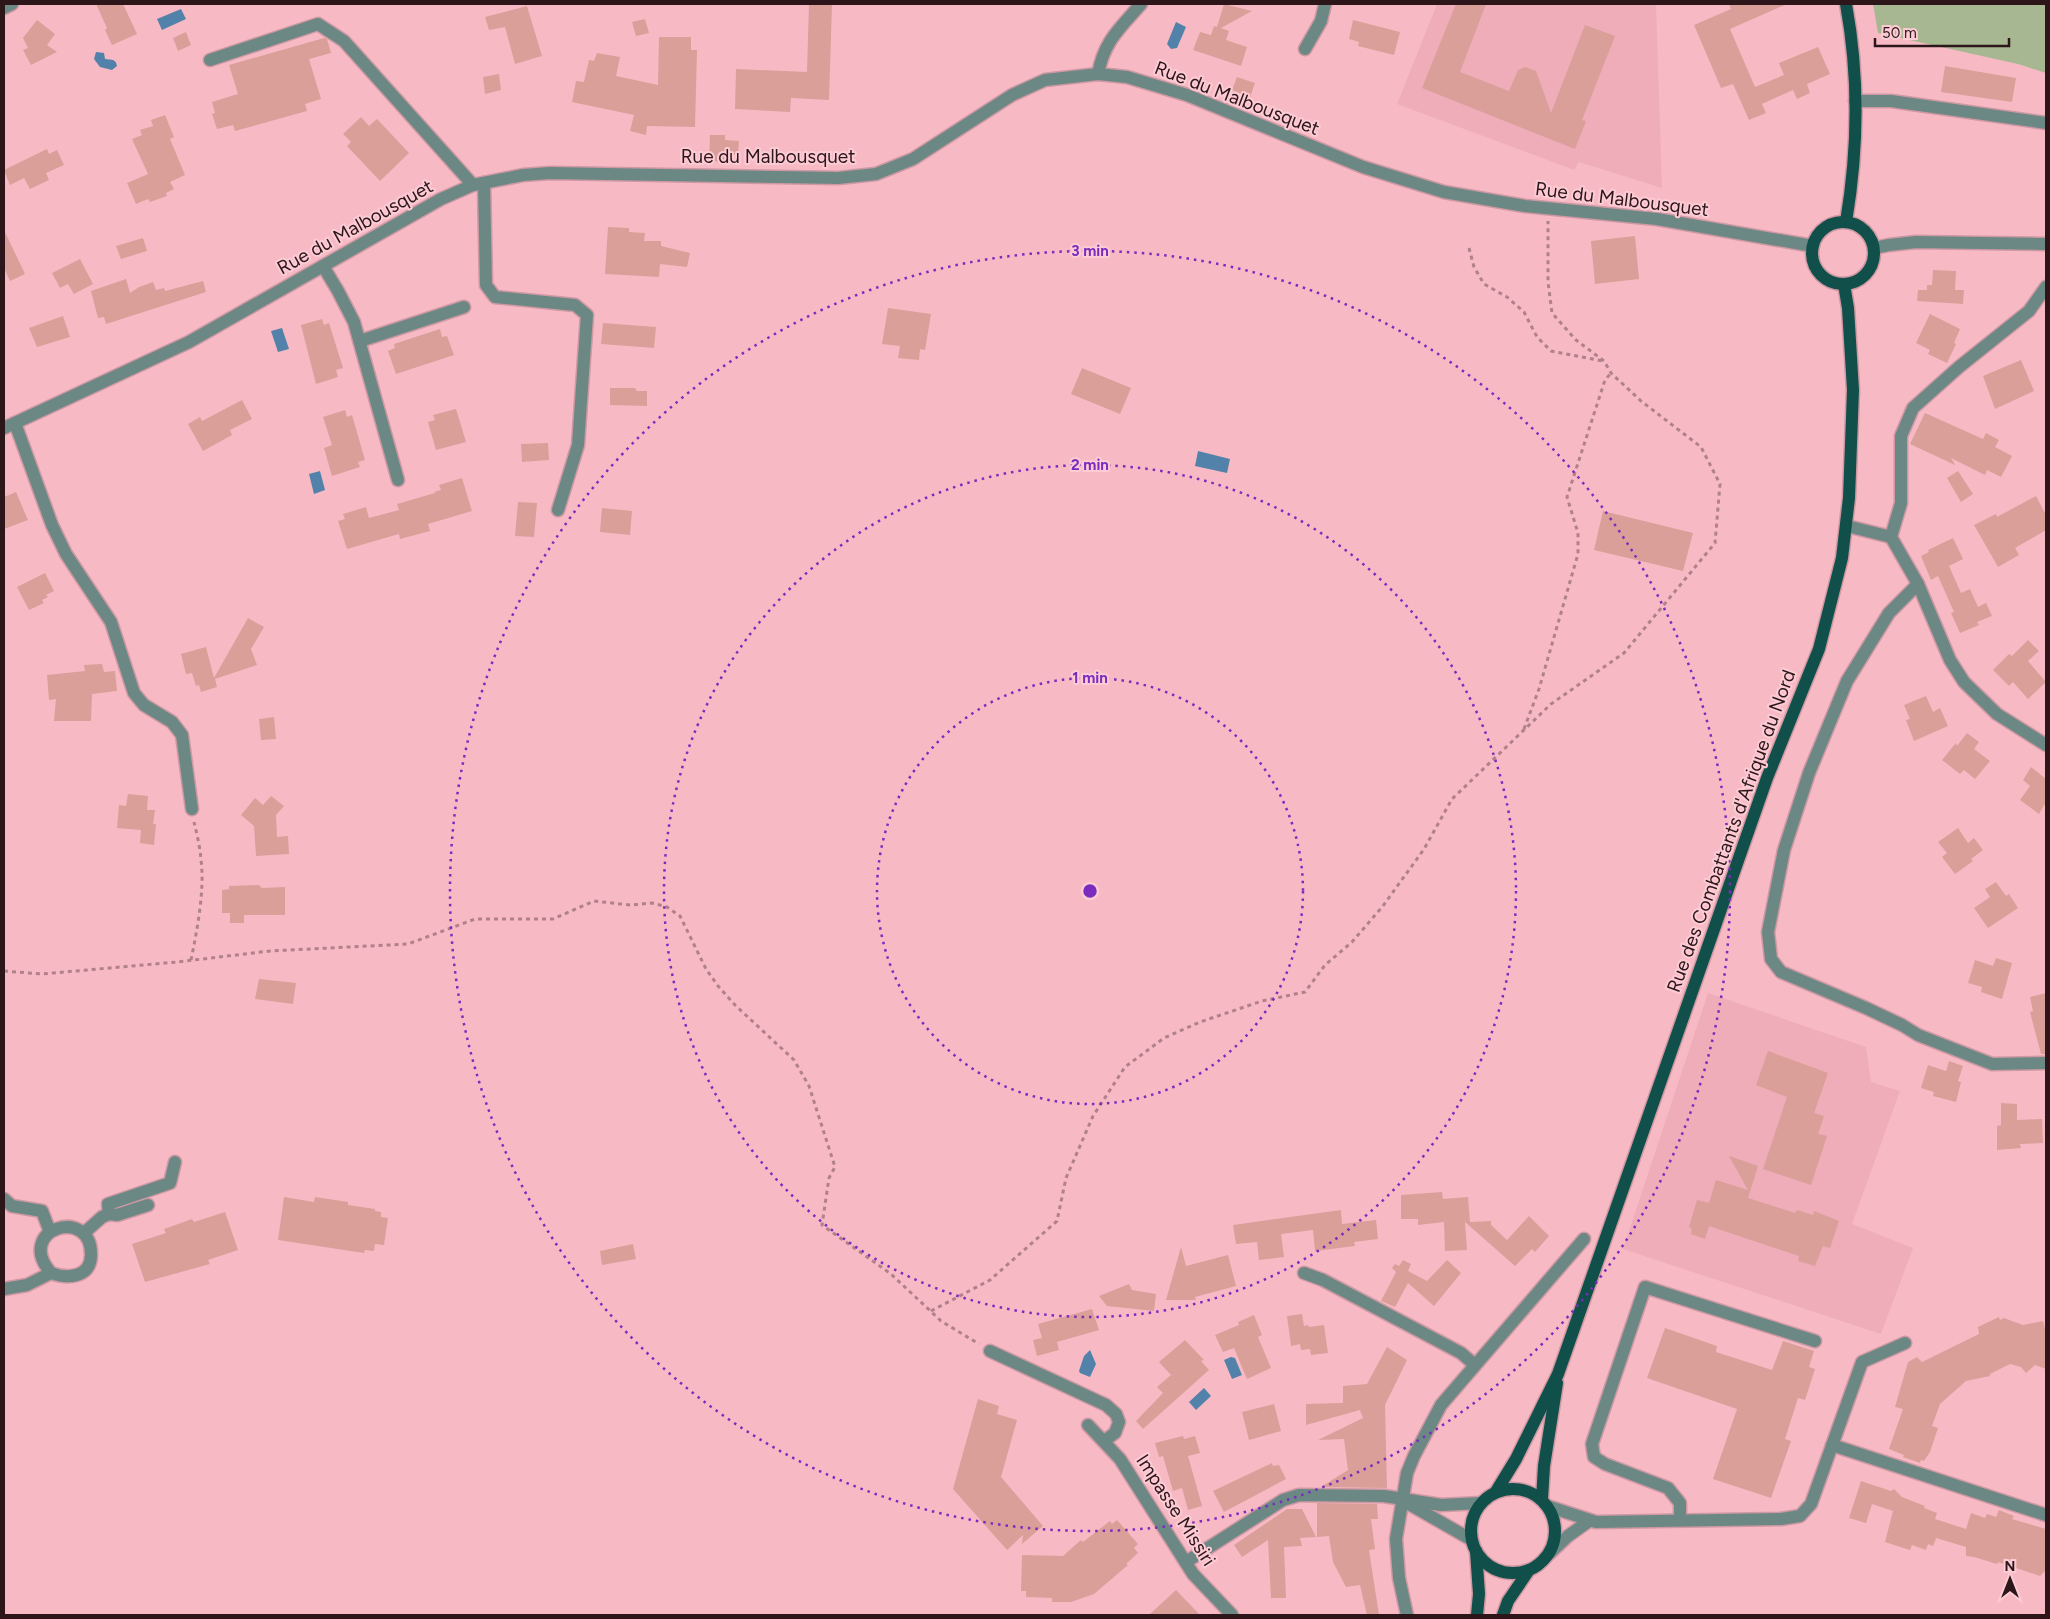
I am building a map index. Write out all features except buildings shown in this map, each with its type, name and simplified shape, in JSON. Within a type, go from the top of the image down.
[{"type":"main road","points":[[1846,4],[1851,29],[1855,101],[1852,187],[1846,222]]},
{"type":"main road","points":[[1846,222],[1854,224],[1868,234],[1874,248],[1874,256],[1868,271],[1862,278],[1844,284],[1835,283],[1819,273],[1812,255],[1816,237],[1823,230],[1830,225],[1846,222]]},
{"type":"main road","name":"Rue des Combattants d'Afrique du Nord","points":[[1497,1490],[1516,1459],[1558,1374],[1767,778],[1819,649],[1842,558],[1847,526],[1853,390],[1848,308],[1844,284]]},
{"type":"main road","name":"Rue des Combattants d'Afrique du Nord","points":[[1545,1502],[1544,1466],[1558,1374]]},
{"type":"main road","points":[[1474,1545],[1484,1561],[1501,1572],[1513,1573],[1529,1570],[1539,1564],[1549,1554],[1556,1536],[1556,1524],[1552,1511],[1545,1502],[1525,1490],[1512,1488],[1497,1490],[1481,1503],[1472,1519],[1474,1545],[1479,1594],[1477,1615]]},
{"type":"main road","points":[[1503,1615],[1508,1601],[1529,1570]]},
{"type":"street","points":[[4,8],[12,4]]},
{"type":"street","points":[[1098,74],[1102,56],[1112,38],[1141,4]]},
{"type":"street","points":[[1305,49],[1321,21],[1325,4]]},
{"type":"street","points":[[210,60],[318,24],[344,41],[478,184],[486,285],[494,298],[575,305],[587,315],[578,445],[558,510]]},
{"type":"street","name":"Rue du Malbousquet","points":[[9,425],[189,342],[441,199],[478,184],[523,175],[550,173],[838,178],[876,174],[913,159],[1012,95],[1045,80],[1098,74],[1135,79],[1187,95],[1363,167],[1444,192],[1525,206],[1657,219],[1813,246]]},
{"type":"street","points":[[1855,101],[1891,102],[2046,123]]},
{"type":"street","points":[[1874,248],[1916,242],[2046,244]]},
{"type":"street","points":[[323,266],[354,322],[398,480]]},
{"type":"street","points":[[1891,537],[1901,503],[1901,436],[1913,408],[1959,367],[2029,311],[2046,288]]},
{"type":"street","points":[[360,341],[464,307]]},
{"type":"street","points":[[9,425],[66,554],[111,622],[134,693],[144,705],[172,722],[182,735],[192,809]]},
{"type":"street","points":[[1847,526],[1891,537],[1918,584],[1950,660],[1964,682],[1997,714],[2046,745]]},
{"type":"street","points":[[1918,584],[1889,614],[1847,681],[1809,773],[1784,850],[1768,932],[1772,959],[1780,972],[1866,1008],[1902,1025],[1918,1035],[1992,1064],[2046,1063]]},
{"type":"street","points":[[109,1214],[108,1204],[170,1183],[175,1162]]},
{"type":"street","points":[[7,1205],[42,1211],[50,1232]]},
{"type":"street","points":[[84,1233],[102,1217],[109,1214],[117,1215],[148,1206]]},
{"type":"street","points":[[58,1227],[76,1228],[84,1233],[91,1244],[91,1257],[86,1269],[75,1276],[63,1278],[50,1273],[43,1264],[40,1253],[42,1241],[50,1232],[58,1227]]},
{"type":"street","points":[[1407,1615],[1399,1578],[1396,1539],[1407,1474],[1414,1456],[1441,1405],[1584,1239]]},
{"type":"street","points":[[4,1289],[28,1284],[50,1273]]},
{"type":"street","points":[[1304,1273],[1323,1280],[1461,1353],[1475,1365]]},
{"type":"street","points":[[1680,1520],[1680,1502],[1668,1488],[1605,1464],[1594,1457],[1592,1444],[1645,1287],[1815,1341]]},
{"type":"street","points":[[1545,1502],[1589,1521],[1780,1519],[1800,1516],[1811,1504],[1862,1362],[1905,1344]]},
{"type":"street","points":[[990,1351],[1106,1405],[1116,1414],[1119,1422],[1115,1433],[1104,1441]]},
{"type":"street","name":"Impasse Missiri","points":[[1088,1425],[1120,1459],[1193,1574],[1232,1615]]},
{"type":"street","points":[[1832,1445],[2046,1515]]},
{"type":"street","points":[[1186,1562],[1284,1500],[1299,1495],[1384,1496],[1441,1505],[1481,1503]]},
{"type":"street","points":[[1402,1500],[1474,1545]]},
{"type":"street","points":[[1549,1554],[1568,1536],[1589,1521]]},
{"type":"path","points":[[931,1311],[990,1280],[1057,1221],[1066,1178],[1093,1116],[1125,1067],[1164,1038],[1200,1022],[1262,1001],[1306,992],[1325,965],[1352,942],[1383,906],[1424,849],[1452,799],[1551,704],[1624,653],[1715,543],[1720,484],[1701,447],[1641,402],[1611,373],[1604,362],[1576,340],[1552,313],[1548,282],[1548,208]]},
{"type":"path","points":[[1469,248],[1474,267],[1484,284],[1507,297],[1524,312],[1537,337],[1551,351],[1604,362]]},
{"type":"path","points":[[1524,729],[1539,689],[1578,554],[1578,533],[1567,497],[1605,380],[1611,373]]},
{"type":"path","points":[[191,960],[197,932],[202,879],[202,861],[192,809]]},
{"type":"path","points":[[4,971],[42,974],[270,951],[408,944],[475,919],[553,919],[594,901],[630,905],[652,903],[667,907],[680,916],[706,969],[718,986],[735,1005],[794,1060],[810,1086],[835,1167],[829,1178],[822,1225],[891,1274],[941,1321],[990,1351]]},
{"type":"shaded area","points":[[1437,4],[1656,4],[1662,188],[1579,162],[1574,170],[1397,104]]},
{"type":"shaded area","points":[[1708,993],[1866,1047],[1871,1082],[1900,1091],[1852,1224],[1913,1248],[1881,1334],[1623,1249]]},
{"type":"green space","points":[[1873,4],[2046,4],[2046,73],[2018,64],[1878,33]]},
{"type":"water","points":[[181,9],[186,19],[162,30],[157,19]]},
{"type":"water","points":[[1176,22],[1186,27],[1177,48],[1171,49],[1167,44]]},
{"type":"water","points":[[96,52],[104,53],[105,59],[114,61],[117,66],[112,70],[100,67],[94,59]]},
{"type":"water","points":[[282,328],[289,349],[278,352],[271,331]]},
{"type":"water","points":[[1198,451],[1230,459],[1227,473],[1195,466]]},
{"type":"water","points":[[320,471],[325,490],[314,494],[309,474]]},
{"type":"water","points":[[1090,1350],[1096,1364],[1090,1377],[1079,1371],[1084,1356]]},
{"type":"water","points":[[1231,1357],[1235,1358],[1242,1375],[1232,1379],[1224,1360]]},
{"type":"water","points":[[1204,1388],[1211,1396],[1196,1410],[1189,1402]]}]
